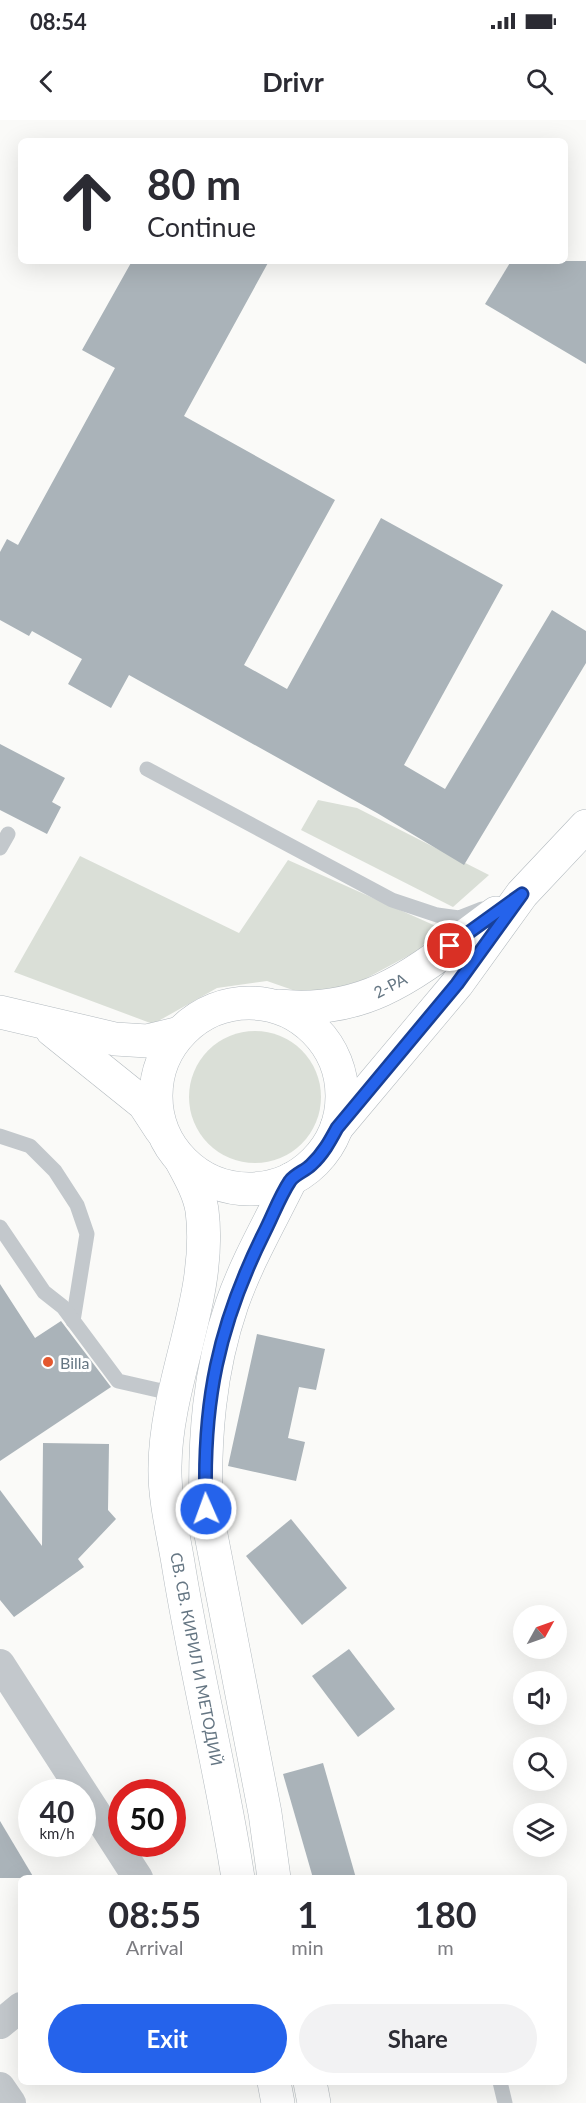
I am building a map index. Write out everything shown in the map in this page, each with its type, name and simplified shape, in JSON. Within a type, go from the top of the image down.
[{"type":"main road","name":"2-РА","points":[[337,1128],[457,984],[522,894],[586,826]]},
{"type":"main road","name":"2-РА","points":[[271,1006],[299,1008],[353,1003],[388,988],[414,973],[522,894]]},
{"type":"main road","points":[[246,1003],[271,1006],[300,1018],[322,1039],[337,1066],[342,1097],[337,1128],[326,1149],[311,1166],[291,1179],[262,1188],[232,1188],[204,1178],[173,1148],[157,1110],[157,1082],[165,1056],[180,1033],[199,1017],[222,1007],[246,1003]]},
{"type":"main road","name":"СВ. СВ. КИРИЛ И МЕТОДИЙ","points":[[0,1012],[43,1024],[115,1039],[147,1041],[180,1033]]},
{"type":"main road","name":"СВ. СВ. КИРИЛ И МЕТОДИЙ","points":[[43,1024],[90,1058],[144,1104],[173,1148],[201,1208],[204,1243],[200,1281],[166,1432],[165,1469],[184,1608],[229,1821],[238,1875]]},
{"type":"main road","points":[[274,1875],[265,1813],[206,1509],[204,1464],[211,1388],[232,1303],[291,1179]]},
{"type":"main road","points":[[275,2085],[278,2103]]},
{"type":"main road","points":[[311,2085],[314,2103]]},
{"type":"street","points":[[0,1664],[136,1875]]},
{"type":"street","points":[[0,2024],[18,2009]]},
{"type":"street","points":[[0,2087],[11,2103]]},
{"type":"lane","points":[[147,769],[392,900],[437,915],[459,918],[522,894]]},
{"type":"lane","points":[[0,848],[8,834]]},
{"type":"lane","points":[[0,1136],[30,1146],[55,1171],[77,1205],[87,1234],[73,1321]]},
{"type":"lane","points":[[0,1227],[44,1292],[63,1307],[118,1381],[175,1394]]},
{"type":"lane","points":[[501,2085],[505,2103]]},
{"type":"shaded area","points":[[318,800],[357,808],[489,875],[453,907],[301,830]]},
{"type":"shaded area","points":[[80,856],[239,933],[288,860],[438,927],[419,950],[363,980],[310,996],[267,981],[217,988],[153,1024],[14,972]]},
{"type":"shaded area","points":[[255,1031],[280,1036],[302,1050],[316,1072],[321,1097],[316,1122],[302,1144],[280,1158],[255,1163],[230,1158],[208,1144],[194,1122],[189,1097],[194,1072],[208,1050],[230,1036]]},
{"type":"building","points":[[568,261],[586,261],[586,364],[485,304],[509,264],[568,264]]},
{"type":"building","points":[[130,264],[267,264],[184,416],[335,500],[244,665],[287,689],[381,518],[503,585],[404,765],[445,789],[552,610],[586,631],[586,663],[464,865],[377,813],[129,675],[111,708],[68,684],[82,659],[32,631],[29,636],[0,620],[0,552],[7,539],[18,545],[115,368],[82,350]]},
{"type":"building","points":[[0,744],[65,778],[52,802],[61,807],[47,834],[0,810]]},
{"type":"building","name":"Billa","points":[[0,1284],[35,1338],[61,1321],[111,1387],[0,1461]]},
{"type":"building","points":[[257,1334],[325,1349],[316,1390],[299,1387],[288,1438],[305,1442],[296,1481],[228,1466]]},
{"type":"building","points":[[43,1443],[109,1444],[108,1510],[116,1519],[78,1559],[84,1567],[14,1617],[0,1600],[0,1490],[42,1546]]},
{"type":"building","points":[[291,1519],[347,1588],[302,1625],[246,1556]]},
{"type":"building","points":[[349,1649],[395,1709],[358,1737],[312,1676]]},
{"type":"building","points":[[323,1763],[355,1875],[312,1875],[283,1774]]},
{"type":"building","points":[[0,1821],[18,1851],[18,1857],[21,1857],[32,1875],[18,1875],[18,1878],[0,1878]]},
{"type":"place","name":"Billa","points":[[48,1362]]},
{"type":"route","points":[[206,1509],[204,1464],[207,1426],[211,1388],[221,1343],[232,1303],[291,1179],[311,1166],[326,1149],[337,1128],[457,984],[522,894],[450,946]]}]
